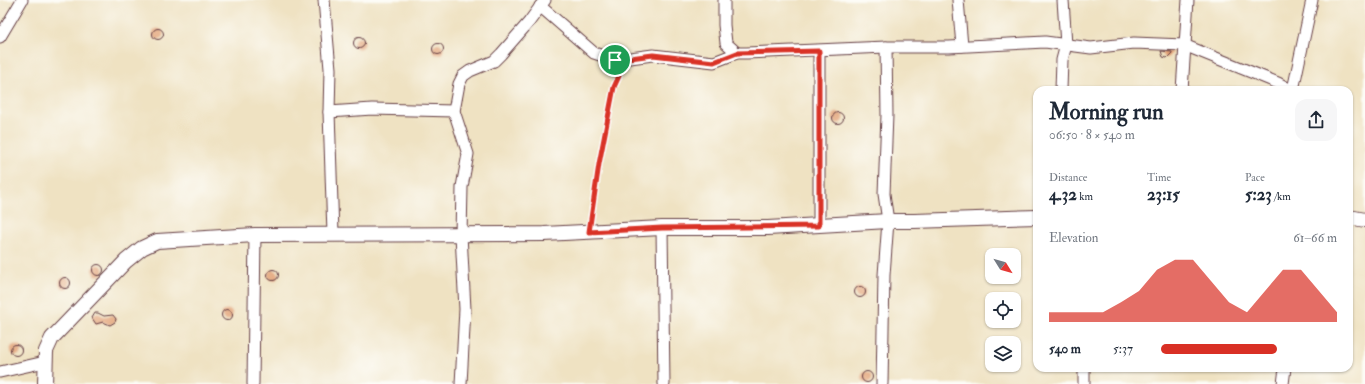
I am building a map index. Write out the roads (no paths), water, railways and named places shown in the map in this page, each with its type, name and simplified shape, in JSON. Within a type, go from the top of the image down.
[{"type":"street","points":[[0,37],[22,0]]},
{"type":"street","points":[[324,0],[330,69],[329,112],[332,234]]},
{"type":"street","points":[[724,0],[726,43],[737,53]]},
{"type":"street","points":[[958,0],[962,46]]},
{"type":"street","points":[[1061,86],[1062,60],[1066,45],[1063,0]]},
{"type":"street","points":[[1182,86],[1188,0]]},
{"type":"street","points":[[1293,86],[1312,0]]},
{"type":"street","points":[[461,384],[465,309],[461,235],[462,187],[468,154],[454,111],[459,84],[463,76],[470,71],[494,61],[524,28],[542,3],[594,53],[615,60],[653,55],[714,62],[737,53],[1045,42],[1091,48],[1134,43],[1184,45],[1284,86]]},
{"type":"street","points":[[882,384],[884,275],[888,220],[884,194],[887,115],[886,47]]},
{"type":"street","points":[[819,51],[819,226]]},
{"type":"street","points":[[329,112],[372,109],[454,111]]},
{"type":"street","points":[[44,384],[46,351],[52,338],[126,261],[142,248],[157,241],[255,235],[461,235],[589,232],[662,228],[819,226],[888,220],[914,221],[1033,217]]},
{"type":"street","points":[[662,228],[664,384]]},
{"type":"street","points":[[253,384],[255,235]]},
{"type":"street","points":[[0,372],[45,362]]},
{"type":"street","points":[[1084,372],[1084,384]]},
{"type":"street","points":[[1283,384],[1284,372]]}]
